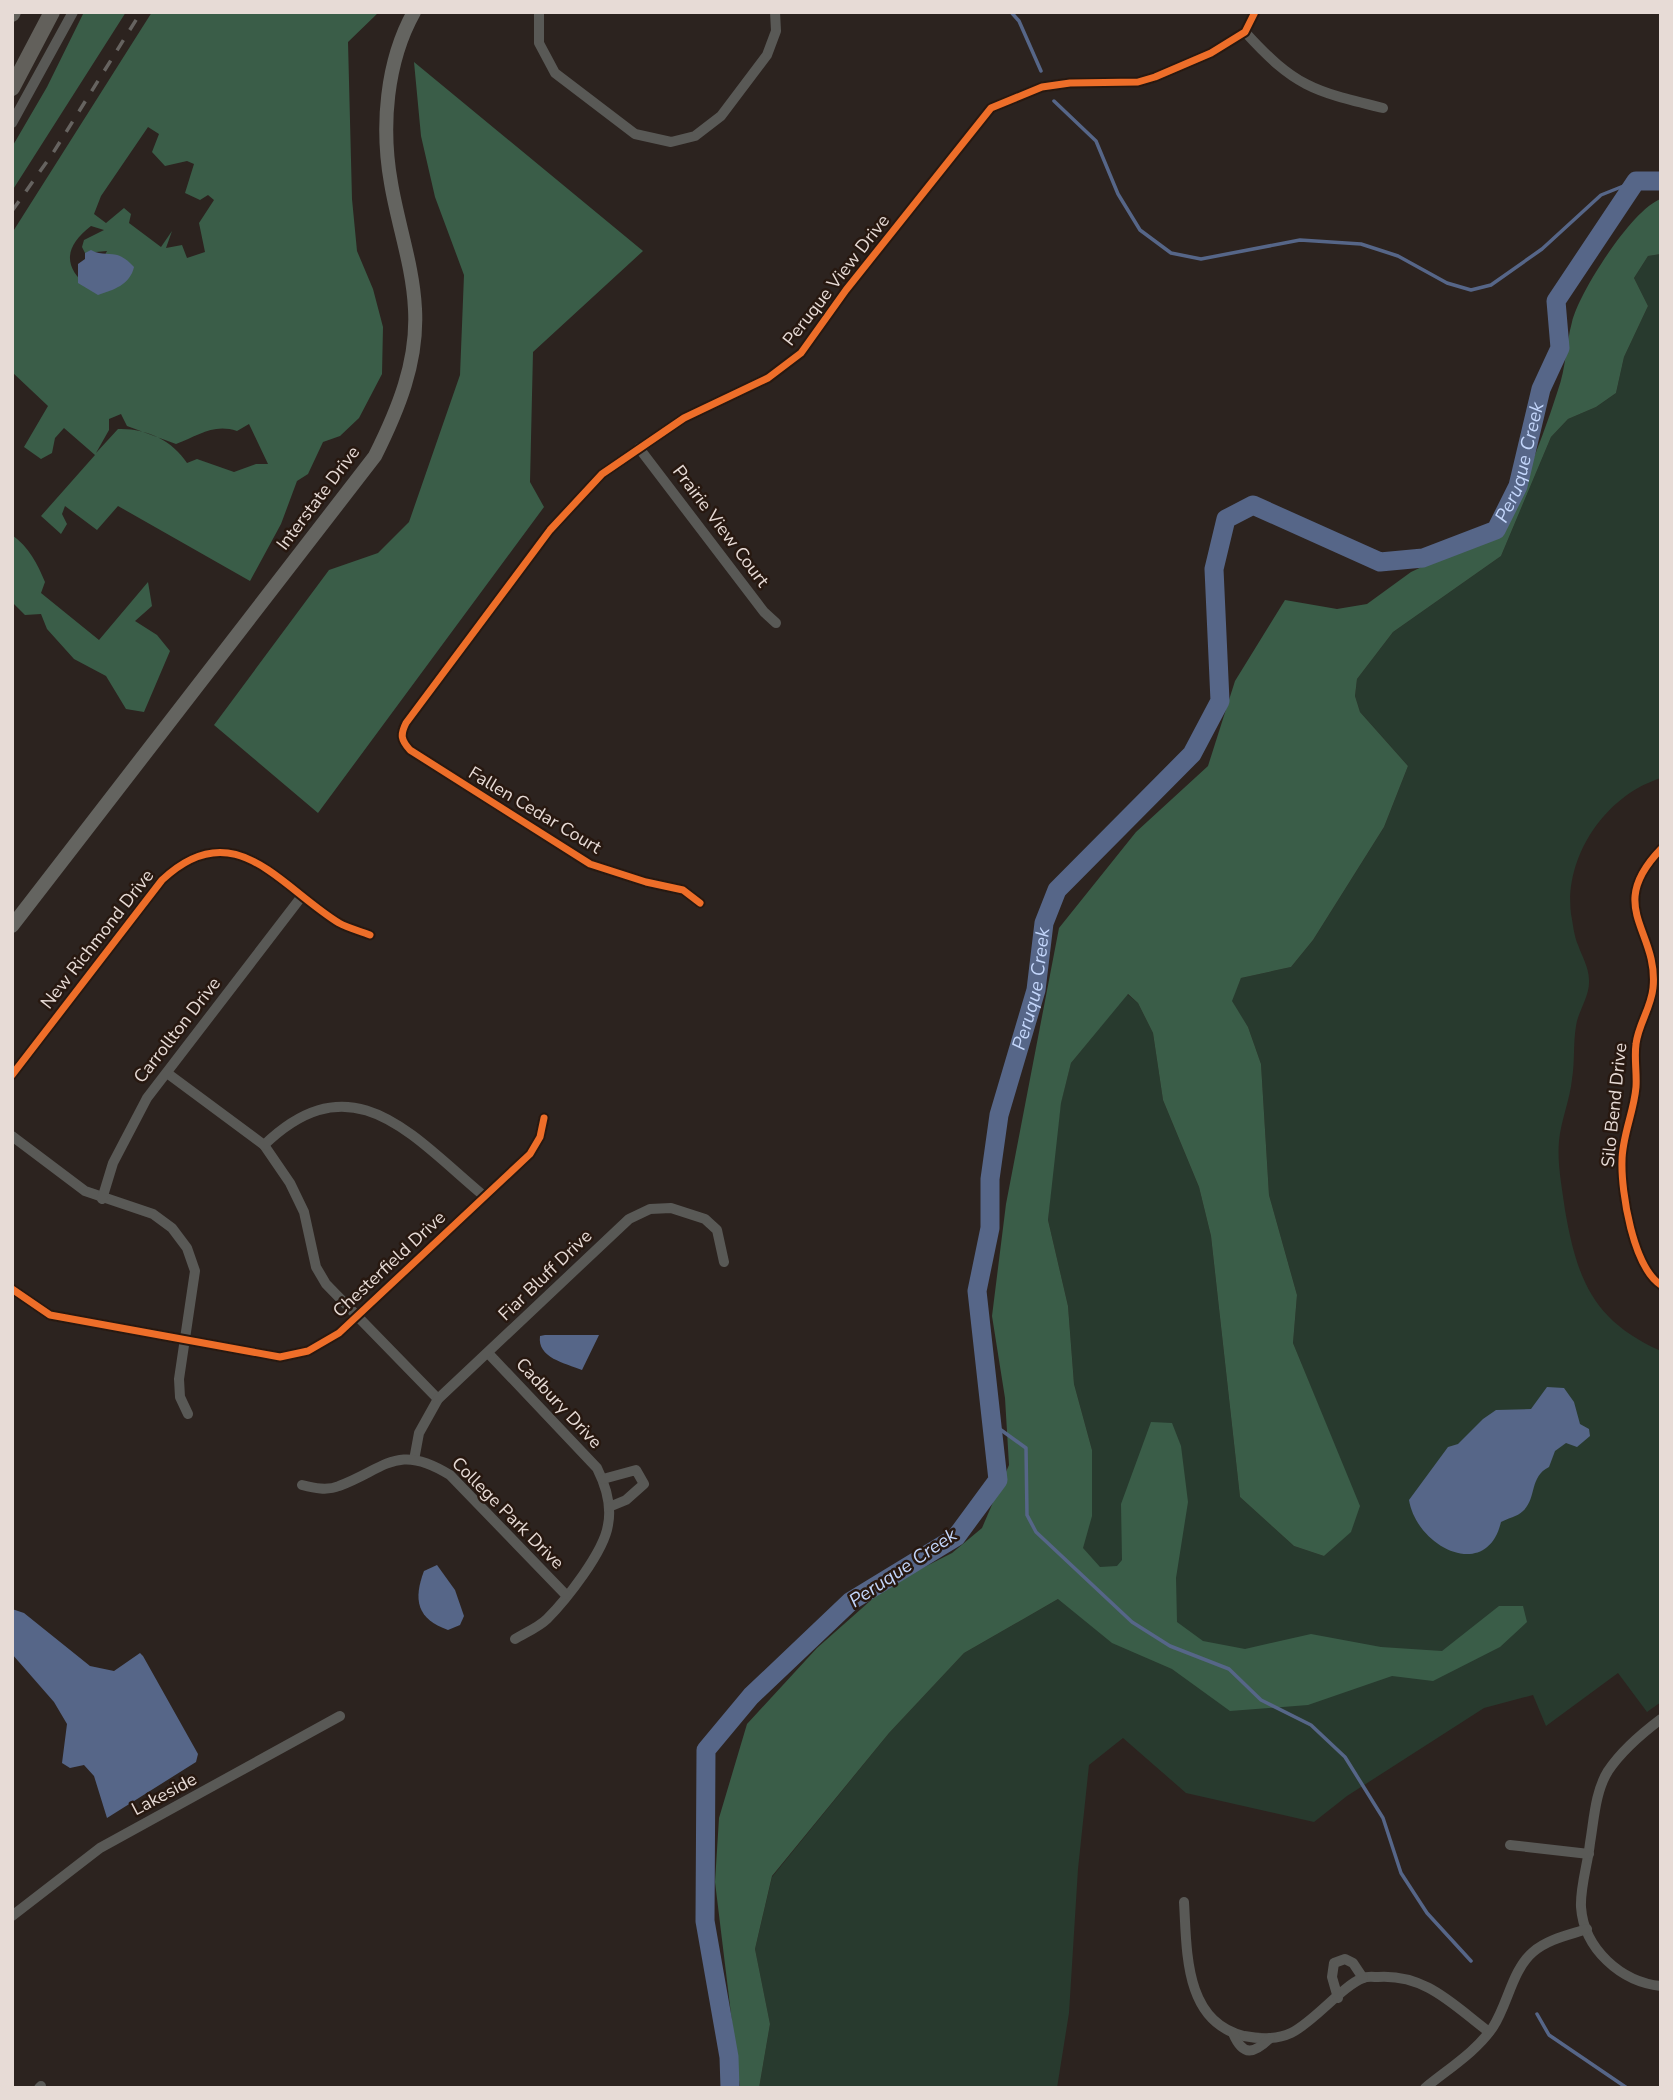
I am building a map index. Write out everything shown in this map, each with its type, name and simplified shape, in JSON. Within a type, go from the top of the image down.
[{"type":"highway","points":[[12,88],[52,12]]},
{"type":"main road","name":"Interstate Drive","points":[[12,926],[375,456],[398,410],[412,357],[415,310],[391,184],[387,117],[402,34],[414,12]]},
{"type":"street","points":[[12,124],[73,12]]},
{"type":"street","points":[[539,12],[539,43],[555,73],[635,134],[671,142],[695,136],[721,116],[766,55],[776,31],[775,12]]},
{"type":"street","points":[[1255,12],[1245,32],[1269,59],[1303,84],[1383,108]]},
{"type":"street","name":"Peruque View Drive","points":[[402,741],[401,733],[406,723],[550,530],[603,474],[639,448],[684,418],[768,378],[801,353],[846,290],[991,108],[1042,87],[1070,83],[1138,82],[1155,77],[1211,53],[1245,32]]},
{"type":"street","name":"Prairie View Court","points":[[639,448],[764,612],[776,623]]},
{"type":"street","name":"Fallen Cedar Court","points":[[402,741],[444,774],[590,864],[683,890],[700,903]]},
{"type":"street","name":"Silo Bend Drive","points":[[1661,849],[1643,872],[1634,899],[1635,916],[1650,953],[1654,980],[1652,998],[1636,1043],[1636,1089],[1621,1162],[1633,1245],[1643,1267],[1661,1285]]},
{"type":"street","name":"New Richmond Drive","points":[[12,1075],[162,880],[177,866],[201,855],[228,852],[250,857],[341,924],[370,935]]},
{"type":"street","name":"Carrollton Drive","points":[[102,1199],[128,1130],[147,1098],[302,896]]},
{"type":"street","points":[[167,1073],[264,1144],[290,1183],[304,1212],[316,1267],[326,1284],[438,1398]]},
{"type":"street","points":[[264,1144],[286,1123],[308,1112],[331,1105],[356,1108],[380,1114],[398,1125],[484,1196]]},
{"type":"street","name":"Chesterfield Drive","points":[[12,1289],[50,1315],[280,1357],[308,1351],[339,1333],[530,1154],[540,1138],[544,1118]]},
{"type":"street","points":[[12,1136],[85,1191],[102,1199],[153,1213],[172,1227],[187,1248],[195,1271],[179,1379],[180,1397],[188,1414]]},
{"type":"street","name":"Fiar Bluff Drive","points":[[415,1460],[419,1433],[438,1398],[629,1219],[650,1209],[671,1208],[705,1219],[717,1230],[724,1262]]},
{"type":"street","name":"Cadbury Drive","points":[[488,1353],[597,1468],[603,1479],[609,1507],[608,1526],[600,1548],[545,1621],[515,1639]]},
{"type":"street","points":[[302,1485],[320,1489],[338,1487],[379,1465],[415,1460]]},
{"type":"street","name":"College Park Drive","points":[[415,1460],[434,1465],[450,1475],[566,1595]]},
{"type":"street","points":[[603,1479],[636,1470],[644,1484],[626,1500],[609,1507]]},
{"type":"street","name":"Lakeside","points":[[12,1916],[100,1848],[340,1716]]},
{"type":"street","points":[[1661,1719],[1631,1743],[1607,1772],[1596,1803],[1581,1907],[1591,1943],[1625,1976],[1645,1985],[1661,1986]]},
{"type":"street","points":[[1510,1845],[1589,1854]]},
{"type":"street","points":[[1184,1902],[1188,1956],[1195,1994],[1211,2018],[1233,2033],[1262,2040],[1290,2034],[1363,1978],[1409,1978],[1431,1988],[1489,2032]]},
{"type":"street","points":[[1425,2088],[1477,2047],[1489,2032],[1507,2003],[1520,1968],[1533,1952],[1551,1941],[1587,1929]]},
{"type":"street","points":[[1338,1998],[1332,1977],[1334,1963],[1345,1959],[1353,1963],[1363,1978]]},
{"type":"green space","points":[[84,12],[126,12],[12,191],[12,147],[47,87]]},
{"type":"green space","points":[[152,12],[379,12],[348,42],[352,199],[357,251],[373,289],[383,327],[382,374],[359,418],[340,436],[323,442],[308,474],[297,481],[281,524],[250,581],[118,506],[97,530],[65,506],[62,514],[67,524],[61,534],[41,516],[95,455],[64,428],[55,438],[52,453],[41,459],[24,447],[48,406],[12,372],[12,233]],"holes":[[[148,127],[159,134],[152,152],[165,166],[187,161],[194,164],[185,193],[200,200],[208,195],[214,200],[199,223],[205,252],[187,258],[182,245],[166,248],[172,231],[161,247],[129,223],[131,214],[124,208],[106,223],[94,214],[101,196]],[[91,226],[104,230],[84,240],[82,247],[85,253],[107,251],[88,287],[74,271],[70,256],[82,234]],[[121,414],[127,426],[143,432],[118,429],[96,453],[109,430],[109,419]],[[249,424],[268,464],[256,464],[234,472],[197,459],[187,463],[174,448],[158,437],[176,444],[213,429],[237,431]]]},
{"type":"green space","points":[[414,62],[643,251],[533,352],[530,482],[544,507],[318,813],[214,725],[329,570],[378,553],[409,522],[460,375],[464,275],[435,197],[421,136]]},
{"type":"green space","points":[[1661,199],[1661,254],[1648,256],[1634,278],[1648,306],[1624,357],[1616,393],[1596,407],[1568,419],[1551,437],[1501,556],[1393,632],[1357,679],[1355,696],[1360,712],[1408,766],[1384,827],[1313,940],[1291,967],[1241,978],[1232,1001],[1248,1027],[1261,1064],[1269,1195],[1297,1295],[1293,1343],[1360,1506],[1351,1532],[1324,1556],[1294,1546],[1240,1497],[1211,1236],[1199,1187],[1163,1100],[1153,1033],[1138,1003],[1128,994],[1071,1063],[1061,1103],[1048,1220],[1068,1306],[1074,1384],[1092,1450],[1092,1516],[1083,1548],[1100,1567],[1117,1566],[1122,1560],[1121,1504],[1151,1422],[1172,1423],[1181,1446],[1188,1502],[1176,1578],[1177,1622],[1203,1641],[1245,1649],[1311,1634],[1381,1647],[1442,1651],[1499,1606],[1523,1606],[1527,1622],[1500,1647],[1433,1681],[1392,1676],[1308,1705],[1230,1711],[1172,1669],[1112,1643],[1058,1599],[964,1653],[889,1733],[772,1876],[755,1949],[770,2024],[759,2088],[740,2088],[715,1882],[719,1818],[747,1724],[817,1648],[887,1586],[952,1553],[982,1528],[1009,1465],[1005,1398],[992,1316],[1006,1204],[1059,928],[1136,832],[1208,766],[1235,681],[1285,600],[1337,609],[1367,604],[1411,572],[1472,543],[1499,538],[1552,409],[1561,382],[1572,322],[1585,291],[1622,234],[1649,206]]},
{"type":"green space","points":[[1661,254],[1661,778],[1641,786],[1607,813],[1582,850],[1574,871],[1571,914],[1588,971],[1589,986],[1576,1026],[1571,1087],[1560,1133],[1559,1150],[1560,1176],[1570,1235],[1583,1277],[1592,1295],[1619,1326],[1661,1351],[1661,1702],[1647,1712],[1618,1673],[1546,1726],[1533,1695],[1484,1708],[1347,1796],[1314,1822],[1186,1793],[1123,1738],[1089,1765],[1078,1869],[1069,2013],[1057,2088],[759,2088],[770,2024],[755,1949],[772,1877],[889,1733],[964,1653],[1058,1599],[1092,1450],[1074,1384],[1068,1306],[1048,1220],[1053,1162],[1061,1102],[1071,1063],[1127,994],[1138,1003],[1153,1033],[1163,1100],[1199,1187],[1211,1236],[1240,1497],[1294,1546],[1324,1556],[1351,1531],[1359,1506],[1293,1343],[1297,1295],[1269,1195],[1261,1064],[1248,1027],[1231,1001],[1241,978],[1291,967],[1313,940],[1384,827],[1408,766],[1360,712],[1355,696],[1357,679],[1393,632],[1501,556],[1551,437],[1568,419],[1596,407],[1616,393],[1624,357],[1648,306],[1634,278],[1648,256]]},
{"type":"green space","points":[[12,535],[28,550],[39,568],[45,582],[41,593],[99,640],[148,582],[152,606],[135,621],[157,635],[170,651],[144,712],[126,709],[106,676],[74,659],[47,629],[41,614],[25,615],[12,602]]},
{"type":"water","points":[[91,250],[122,257],[134,267],[129,278],[120,286],[98,295],[78,283],[78,264],[85,259],[85,253]]},
{"type":"water","points":[[599,1335],[582,1370],[547,1355],[540,1343],[540,1336]]},
{"type":"water","points":[[1547,1387],[1564,1388],[1574,1402],[1580,1424],[1589,1429],[1590,1436],[1577,1447],[1566,1443],[1555,1451],[1549,1467],[1538,1476],[1527,1506],[1518,1515],[1501,1522],[1493,1540],[1482,1551],[1468,1554],[1453,1552],[1438,1544],[1425,1532],[1415,1517],[1409,1500],[1448,1447],[1458,1444],[1496,1410],[1531,1409]]},
{"type":"water","points":[[437,1565],[455,1590],[464,1616],[460,1625],[448,1630],[430,1620],[420,1607],[419,1591],[424,1571]]},
{"type":"water","points":[[12,1609],[24,1613],[90,1666],[114,1671],[140,1653],[198,1754],[196,1762],[107,1818],[94,1776],[84,1765],[70,1768],[62,1763],[67,1724],[54,1702],[12,1654]]},
{"type":"waterway","points":[[1011,12],[1019,21],[1041,71]]},
{"type":"waterway","points":[[1054,101],[1096,141],[1118,194],[1140,230],[1171,253],[1201,259],[1300,240],[1361,244],[1398,256],[1447,283],[1471,290],[1491,285],[1542,249],[1601,195],[1636,181]]},
{"type":"waterway","name":"Peruque Creek","points":[[730,2088],[729,2057],[705,1921],[706,1750],[751,1696],[851,1601],[956,1537],[998,1480],[977,1291],[990,1228],[990,1179],[999,1115],[1036,990],[1044,923],[1057,890],[1192,754],[1220,701],[1214,569],[1226,519],[1253,505],[1380,562],[1423,558],[1496,530],[1518,486],[1541,389],[1560,348],[1556,301],[1636,181],[1661,181]]},
{"type":"waterway","points":[[990,1422],[1026,1448],[1027,1515],[1036,1532],[1132,1622],[1170,1646],[1229,1669],[1261,1700],[1311,1725],[1345,1757],[1383,1818],[1401,1873],[1427,1913],[1471,1961]]},
{"type":"waterway","points":[[1537,2014],[1549,2035],[1627,2088]]},
{"type":"railway","points":[[12,211],[53,153],[141,12]]},
{"type":"cycle path","points":[[700,903],[683,890],[646,882],[590,864],[410,750],[402,737],[406,723],[550,530],[602,474],[684,418],[768,378],[801,353],[846,290],[991,108],[1042,87],[1070,83],[1138,82],[1155,77],[1211,53],[1245,32],[1255,12]]},
{"type":"cycle path","points":[[1661,849],[1645,870],[1637,887],[1635,904],[1653,968],[1653,988],[1637,1037],[1636,1087],[1622,1161],[1624,1191],[1636,1246],[1651,1276],[1661,1285]]},
{"type":"cycle path","points":[[12,1075],[162,880],[188,861],[212,853],[234,854],[255,862],[339,923],[370,935]]},
{"type":"cycle path","points":[[12,1289],[50,1315],[280,1357],[308,1351],[339,1333],[530,1154],[540,1137],[544,1118]]}]
